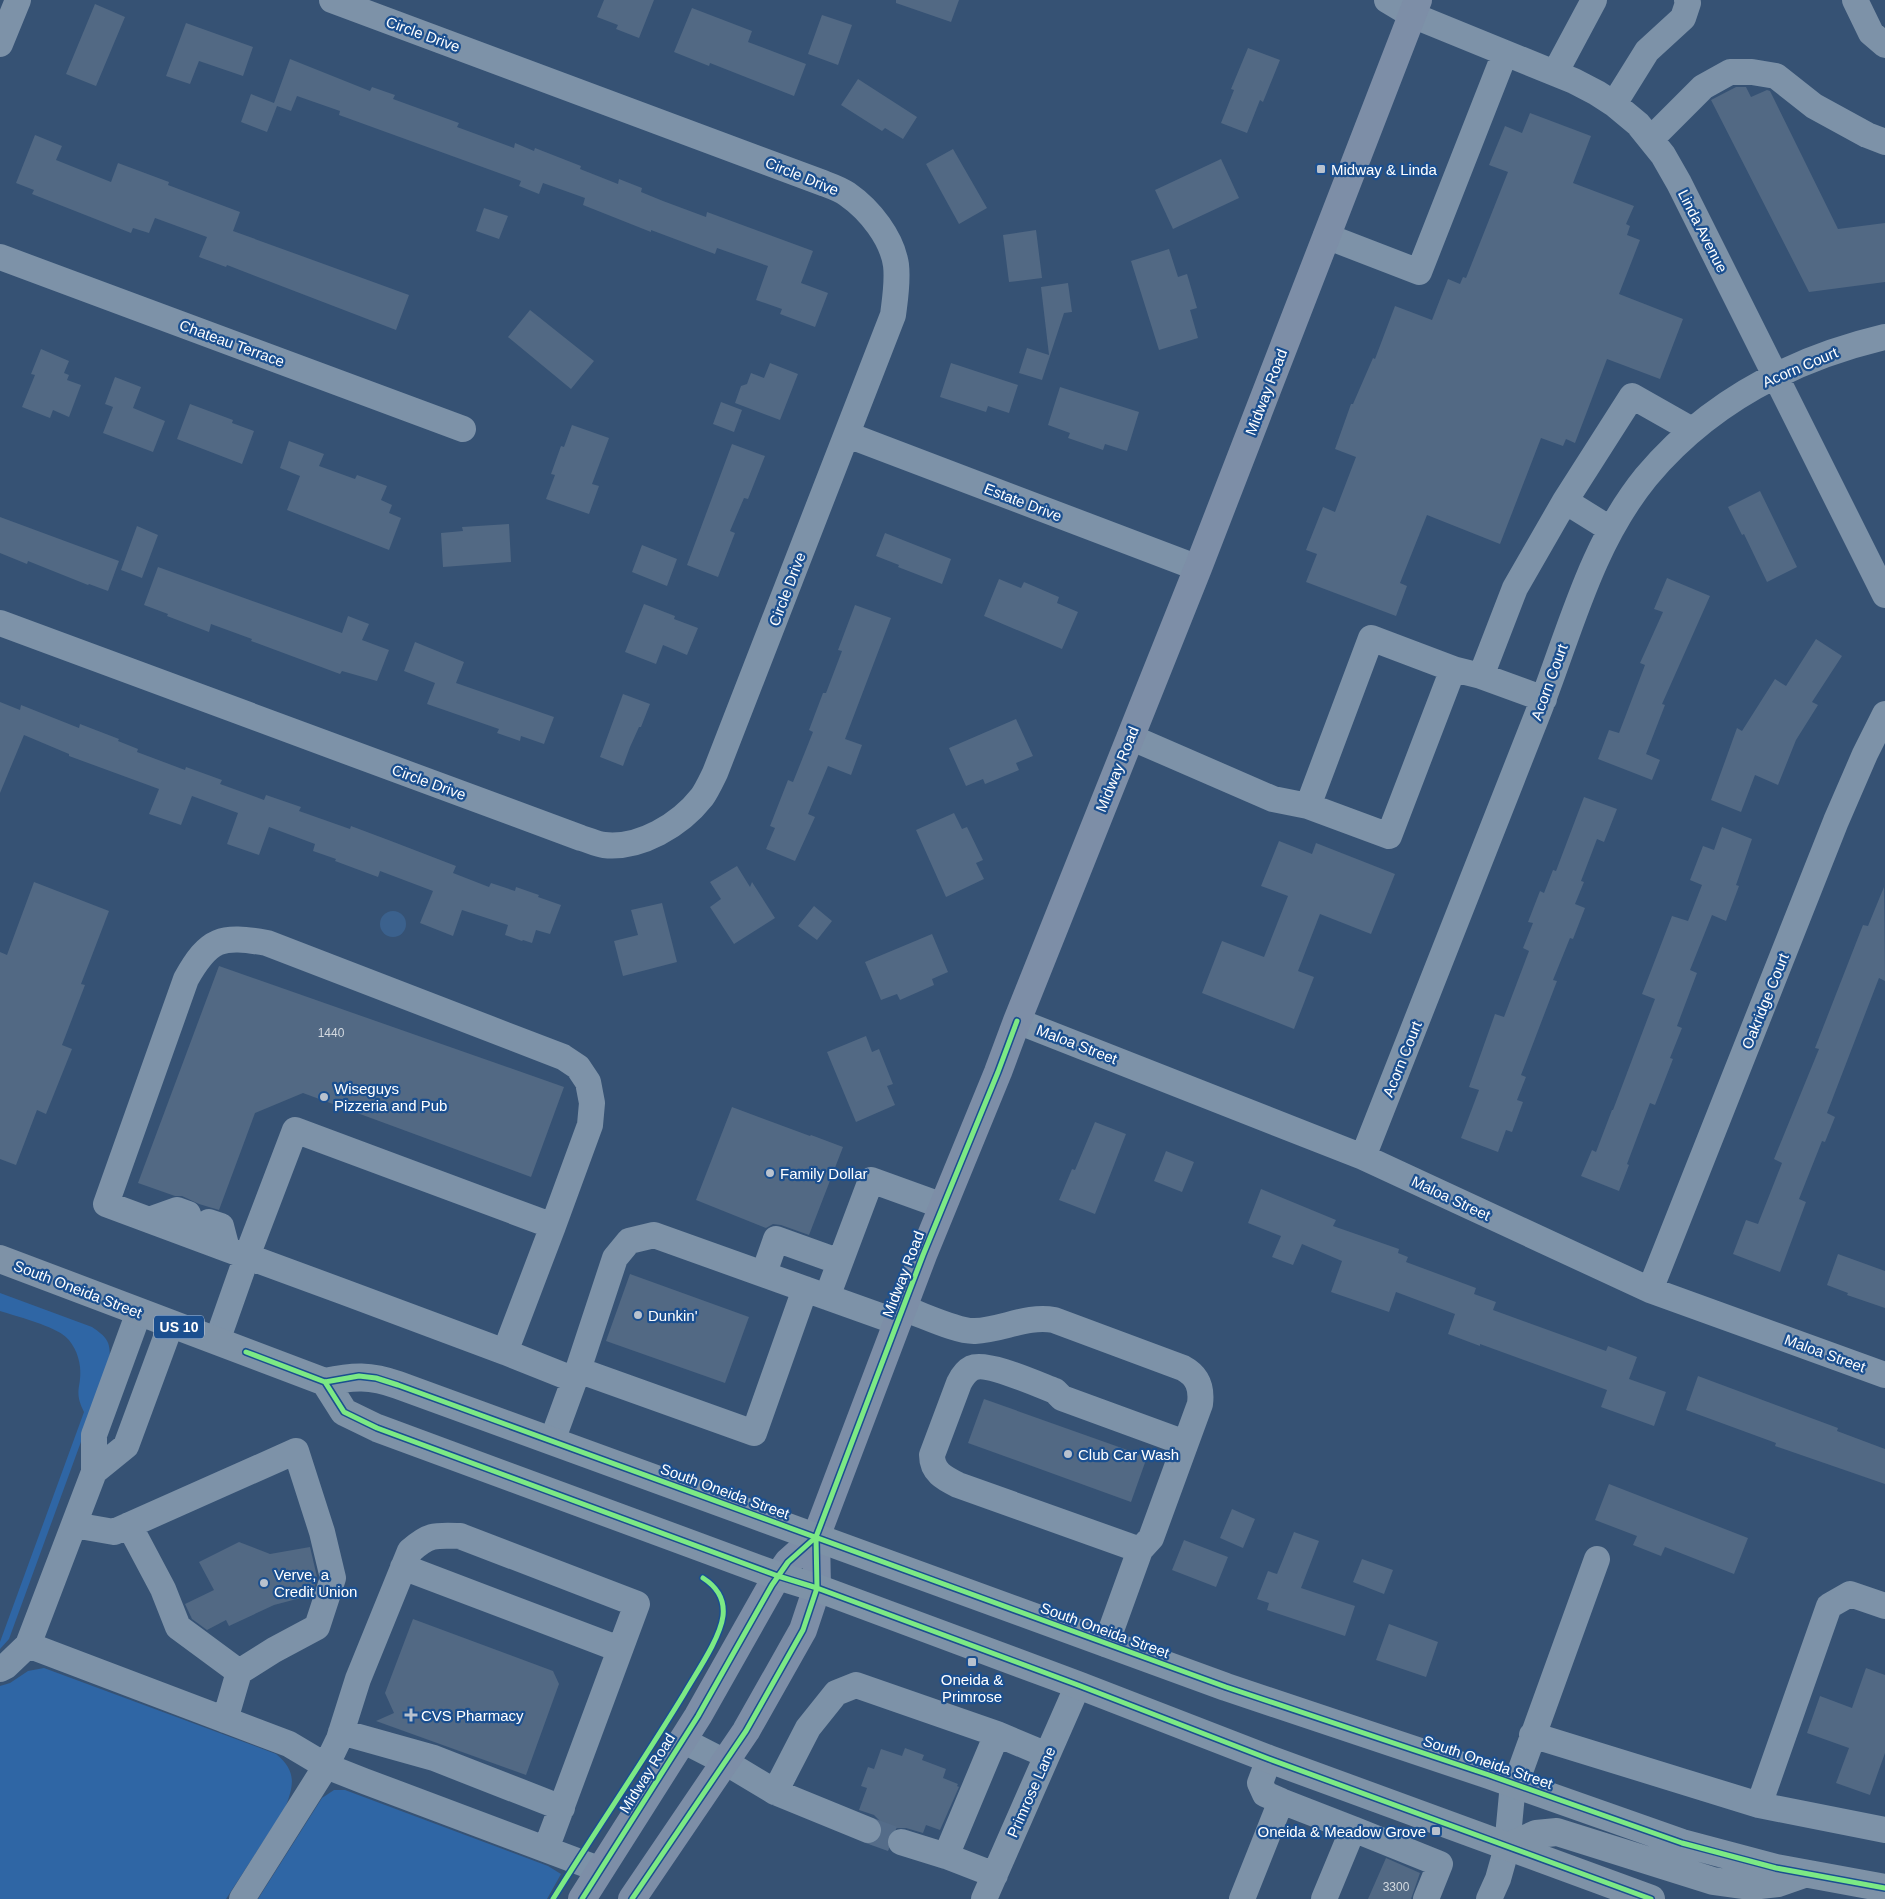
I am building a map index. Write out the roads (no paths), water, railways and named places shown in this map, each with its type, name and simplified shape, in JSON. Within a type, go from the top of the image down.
[{"type":"highway","name":"South Oneida Street","points":[[0,1260],[325,1382],[359,1376],[381,1379],[1106,1644],[1286,1708],[1515,1784],[1682,1843],[1776,1868],[1885,1888]]},
{"type":"highway","points":[[325,1382],[344,1412],[362,1422],[778,1576],[817,1588],[1078,1685],[1269,1759],[1651,1899]]},
{"type":"highway","points":[[1507,1847],[1536,1834],[1558,1832],[1695,1876],[1722,1882],[1742,1885],[1766,1885],[1807,1873]]},
{"type":"main road","name":"Midway Road","points":[[632,1899],[746,1731],[803,1630],[817,1588],[816,1537],[900,1315],[1198,568],[1415,8]]},
{"type":"main road","name":"Midway Road","points":[[582,1899],[728,1664],[760,1603],[788,1562],[816,1537]]},
{"type":"street","points":[[0,44],[18,0]]},
{"type":"street","name":"Circle Drive","points":[[0,623],[604,845],[627,843],[649,837],[670,827],[702,797],[715,773],[848,435],[893,315],[896,290],[896,264],[890,243],[866,211],[847,194],[823,182],[332,0]]},
{"type":"street","name":"Linda Avenue","points":[[1387,0],[1415,8],[1505,53],[1585,85],[1614,104],[1638,124],[1651,139],[1663,155],[1679,183],[1885,595]]},
{"type":"street","points":[[1555,73],[1594,0]]},
{"type":"street","points":[[1614,104],[1647,51],[1683,18],[1688,3],[1687,0]]},
{"type":"street","points":[[1855,0],[1871,33],[1885,45]]},
{"type":"street","points":[[1326,236],[1419,272],[1505,53]]},
{"type":"street","points":[[1651,139],[1703,87],[1730,72],[1752,72],[1776,76],[1814,106],[1867,135],[1885,142]]},
{"type":"street","name":"Chateau Terrace","points":[[0,257],[463,429]]},
{"type":"street","name":"Acorn Court","points":[[1363,1157],[1544,699],[1586,580],[1610,529],[1646,477],[1673,448],[1692,430],[1734,398],[1776,374],[1829,354],[1885,337]]},
{"type":"street","points":[[1481,676],[1515,588],[1565,501],[1632,396],[1692,430]]},
{"type":"street","name":"Estate Drive","points":[[848,435],[1198,568]]},
{"type":"street","points":[[1565,501],[1610,529]]},
{"type":"street","points":[[1308,806],[1371,638],[1453,669],[1481,676],[1544,699]]},
{"type":"street","points":[[1130,737],[1274,799],[1308,806],[1389,836],[1453,669]]},
{"type":"street","name":"Oakridge Court","points":[[1650,1290],[1836,821],[1865,754],[1885,714]]},
{"type":"street","points":[[505,1352],[590,1125],[592,1103],[588,1082],[578,1066],[563,1057],[267,943],[240,938],[218,942],[199,957],[186,979],[106,1204],[505,1352],[754,1433],[816,1293],[840,1262],[871,1180],[944,1206]]},
{"type":"street","name":"Maloa Street","points":[[1017,1021],[1363,1157],[1650,1290],[1885,1375]]},
{"type":"street","points":[[218,1341],[237,1253],[295,1130],[553,1226]]},
{"type":"street","points":[[149,1220],[177,1210],[221,1226],[237,1253]]},
{"type":"street","points":[[552,1441],[616,1258],[629,1241],[654,1234],[816,1293],[961,1330],[973,1332],[1029,1320],[1044,1318],[1054,1320],[1183,1368],[1190,1372],[1198,1381],[1201,1396],[1200,1404],[1151,1538],[1140,1550],[1106,1644]]},
{"type":"street","points":[[764,1273],[776,1239],[840,1262]]},
{"type":"street","points":[[0,1669],[6,1666],[28,1645],[94,1472],[94,1435],[139,1312]]},
{"type":"street","points":[[94,1472],[126,1446],[171,1324]]},
{"type":"street","points":[[1140,1550],[958,1485],[938,1474],[932,1464],[932,1455],[959,1383],[964,1374],[972,1368],[992,1368],[1055,1391],[1062,1398],[1186,1443]]},
{"type":"street","points":[[74,1525],[114,1532],[296,1451],[322,1532],[334,1578],[317,1627],[274,1650],[239,1672],[225,1720]]},
{"type":"street","points":[[129,1525],[162,1589],[178,1627],[239,1672]]},
{"type":"street","points":[[242,1899],[326,1766],[341,1732],[358,1679],[410,1552],[424,1538],[442,1535],[460,1536],[494,1548],[637,1604],[546,1850]]},
{"type":"street","points":[[1489,1899],[1498,1879],[1507,1847],[1510,1802],[1515,1784],[1597,1559]]},
{"type":"street","points":[[403,1567],[619,1649]]},
{"type":"street","points":[[1759,1805],[1829,1606],[1850,1594],[1885,1606]]},
{"type":"street","points":[[28,1645],[289,1744],[326,1766],[601,1870]]},
{"type":"street","points":[[776,1792],[808,1728],[836,1693],[856,1685],[997,1734],[1048,1755]]},
{"type":"street","name":"Primrose Lane","points":[[984,1899],[1078,1685]]},
{"type":"street","points":[[341,1732],[434,1758],[562,1808]]},
{"type":"street","points":[[946,1856],[997,1734]]},
{"type":"street","points":[[1532,1735],[1759,1805],[1885,1830]]},
{"type":"street","points":[[682,1740],[725,1762],[776,1792],[868,1830]]},
{"type":"street","points":[[1269,1759],[1260,1783],[1265,1794],[1440,1864],[1426,1899]]},
{"type":"street","points":[[1242,1899],[1281,1801]]},
{"type":"street","points":[[1324,1899],[1353,1829]]},
{"type":"street","points":[[901,1842],[995,1874]]},
{"type":"tunnel","points":[[868,1830],[901,1842]]},
{"type":"place","name":"Midway & Linda","points":[[1321,169]]},
{"type":"place","name":"Wiseguys Pizzeria and Pub","points":[[324,1097]]},
{"type":"place","name":"Family Dollar","points":[[770,1173]]},
{"type":"place","name":"Dunkin'","points":[[638,1315]]},
{"type":"place","name":"Club Car Wash","points":[[1068,1454]]},
{"type":"place","name":"Verve, a Credit Union","points":[[264,1583]]},
{"type":"place","name":"Oneida & Primrose","points":[[972,1662]]},
{"type":"place","name":"CVS Pharmacy","points":[[411,1715]]},
{"type":"place","name":"Oneida & Meadow Grove","points":[[1436,1831]]}]
